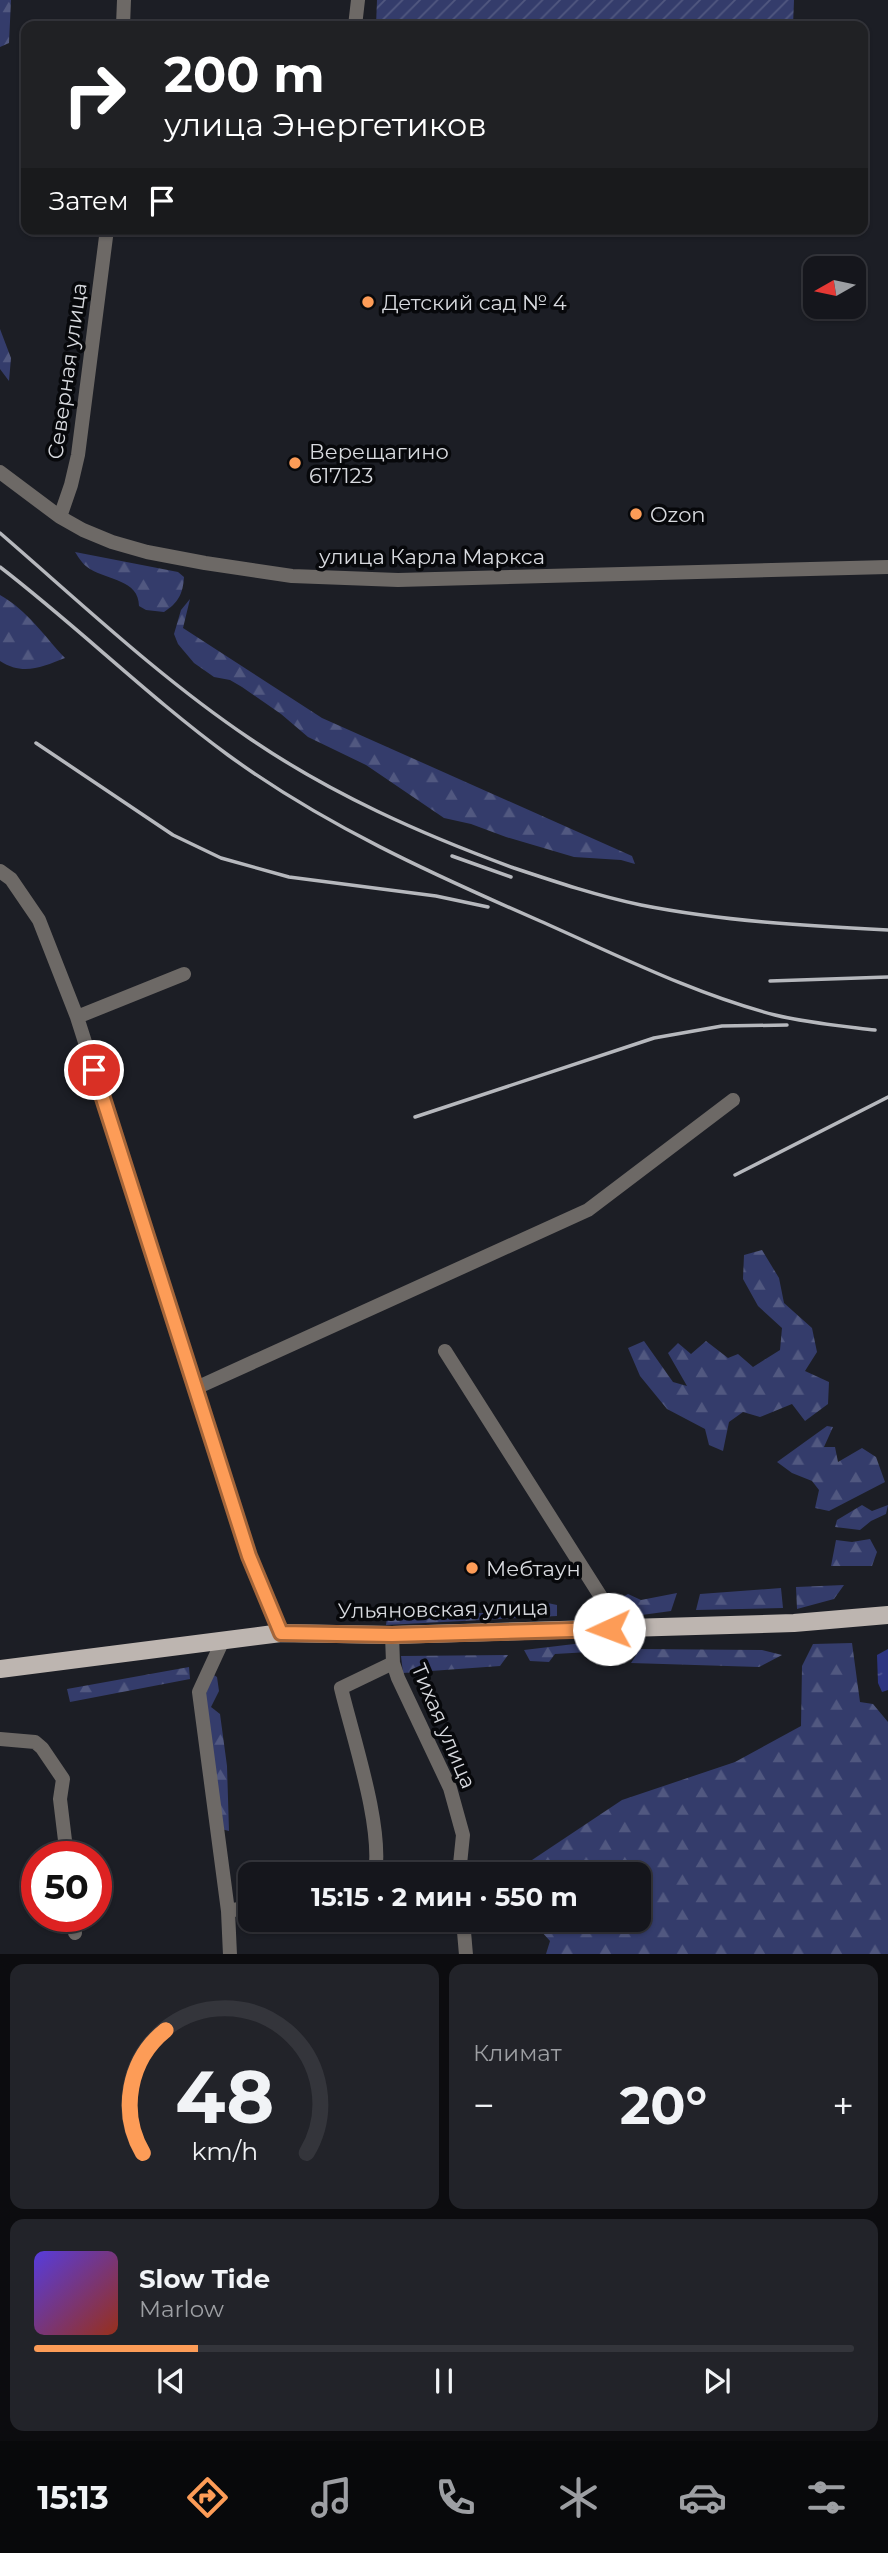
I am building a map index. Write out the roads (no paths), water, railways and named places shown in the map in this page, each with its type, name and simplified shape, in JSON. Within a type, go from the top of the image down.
[{"type":"main road","name":"Ульяновская улица","points":[[0,1669],[281,1633],[392,1635],[609,1629],[794,1623],[888,1615]]},
{"type":"street","points":[[123,21],[124,0]]},
{"type":"street","points":[[356,21],[358,0]]},
{"type":"street","name":"Северная улица","points":[[60,517],[78,455],[106,235]]},
{"type":"street","name":"улица Карла Маркса","points":[[0,472],[60,517],[83,530],[147,552],[292,576],[410,580],[888,567]]},
{"type":"street","points":[[0,871],[11,879],[39,920],[77,1017],[249,1556],[281,1633]]},
{"type":"street","points":[[77,1017],[184,974]]},
{"type":"street","points":[[196,1388],[589,1210],[733,1100]]},
{"type":"street","points":[[445,1351],[603,1600],[609,1629]]},
{"type":"street","name":"Тихая улица","points":[[392,1635],[393,1663],[398,1678],[450,1787],[463,1835],[460,1862]]},
{"type":"street","points":[[223,1640],[199,1692],[228,1911],[230,1954]]},
{"type":"street","points":[[377,1862],[368,1795],[341,1688],[393,1663]]},
{"type":"street","points":[[0,1740],[35,1742],[63,1779],[60,1799],[65,1841]]},
{"type":"street","points":[[228,1911],[238,1909]]},
{"type":"street","points":[[464,1932],[466,1954]]},
{"type":"water","points":[[888,1649],[888,1690],[882,1692],[878,1683],[877,1655]]},
{"type":"railway","points":[[0,533],[121,639],[216,715],[312,777],[411,827],[514,868],[641,905],[733,919],[888,930]]},
{"type":"railway","points":[[0,567],[170,710],[228,755],[302,804],[379,847],[685,985],[787,1018],[875,1030]]},
{"type":"railway","points":[[36,743],[173,835],[221,858],[289,877],[436,896],[488,907]]},
{"type":"railway","points":[[452,856],[511,877]]},
{"type":"railway","points":[[770,981],[888,977]]},
{"type":"railway","points":[[415,1117],[654,1038],[722,1026],[787,1025]]},
{"type":"railway","points":[[735,1175],[888,1097]]},
{"type":"place","name":"Детский сад № 4","points":[[368,302]]},
{"type":"place","name":"Верещагино 617123","points":[[295,463]]},
{"type":"place","name":"Ozon","points":[[636,514]]},
{"type":"place","name":"Мебтаун","points":[[472,1568]]}]
